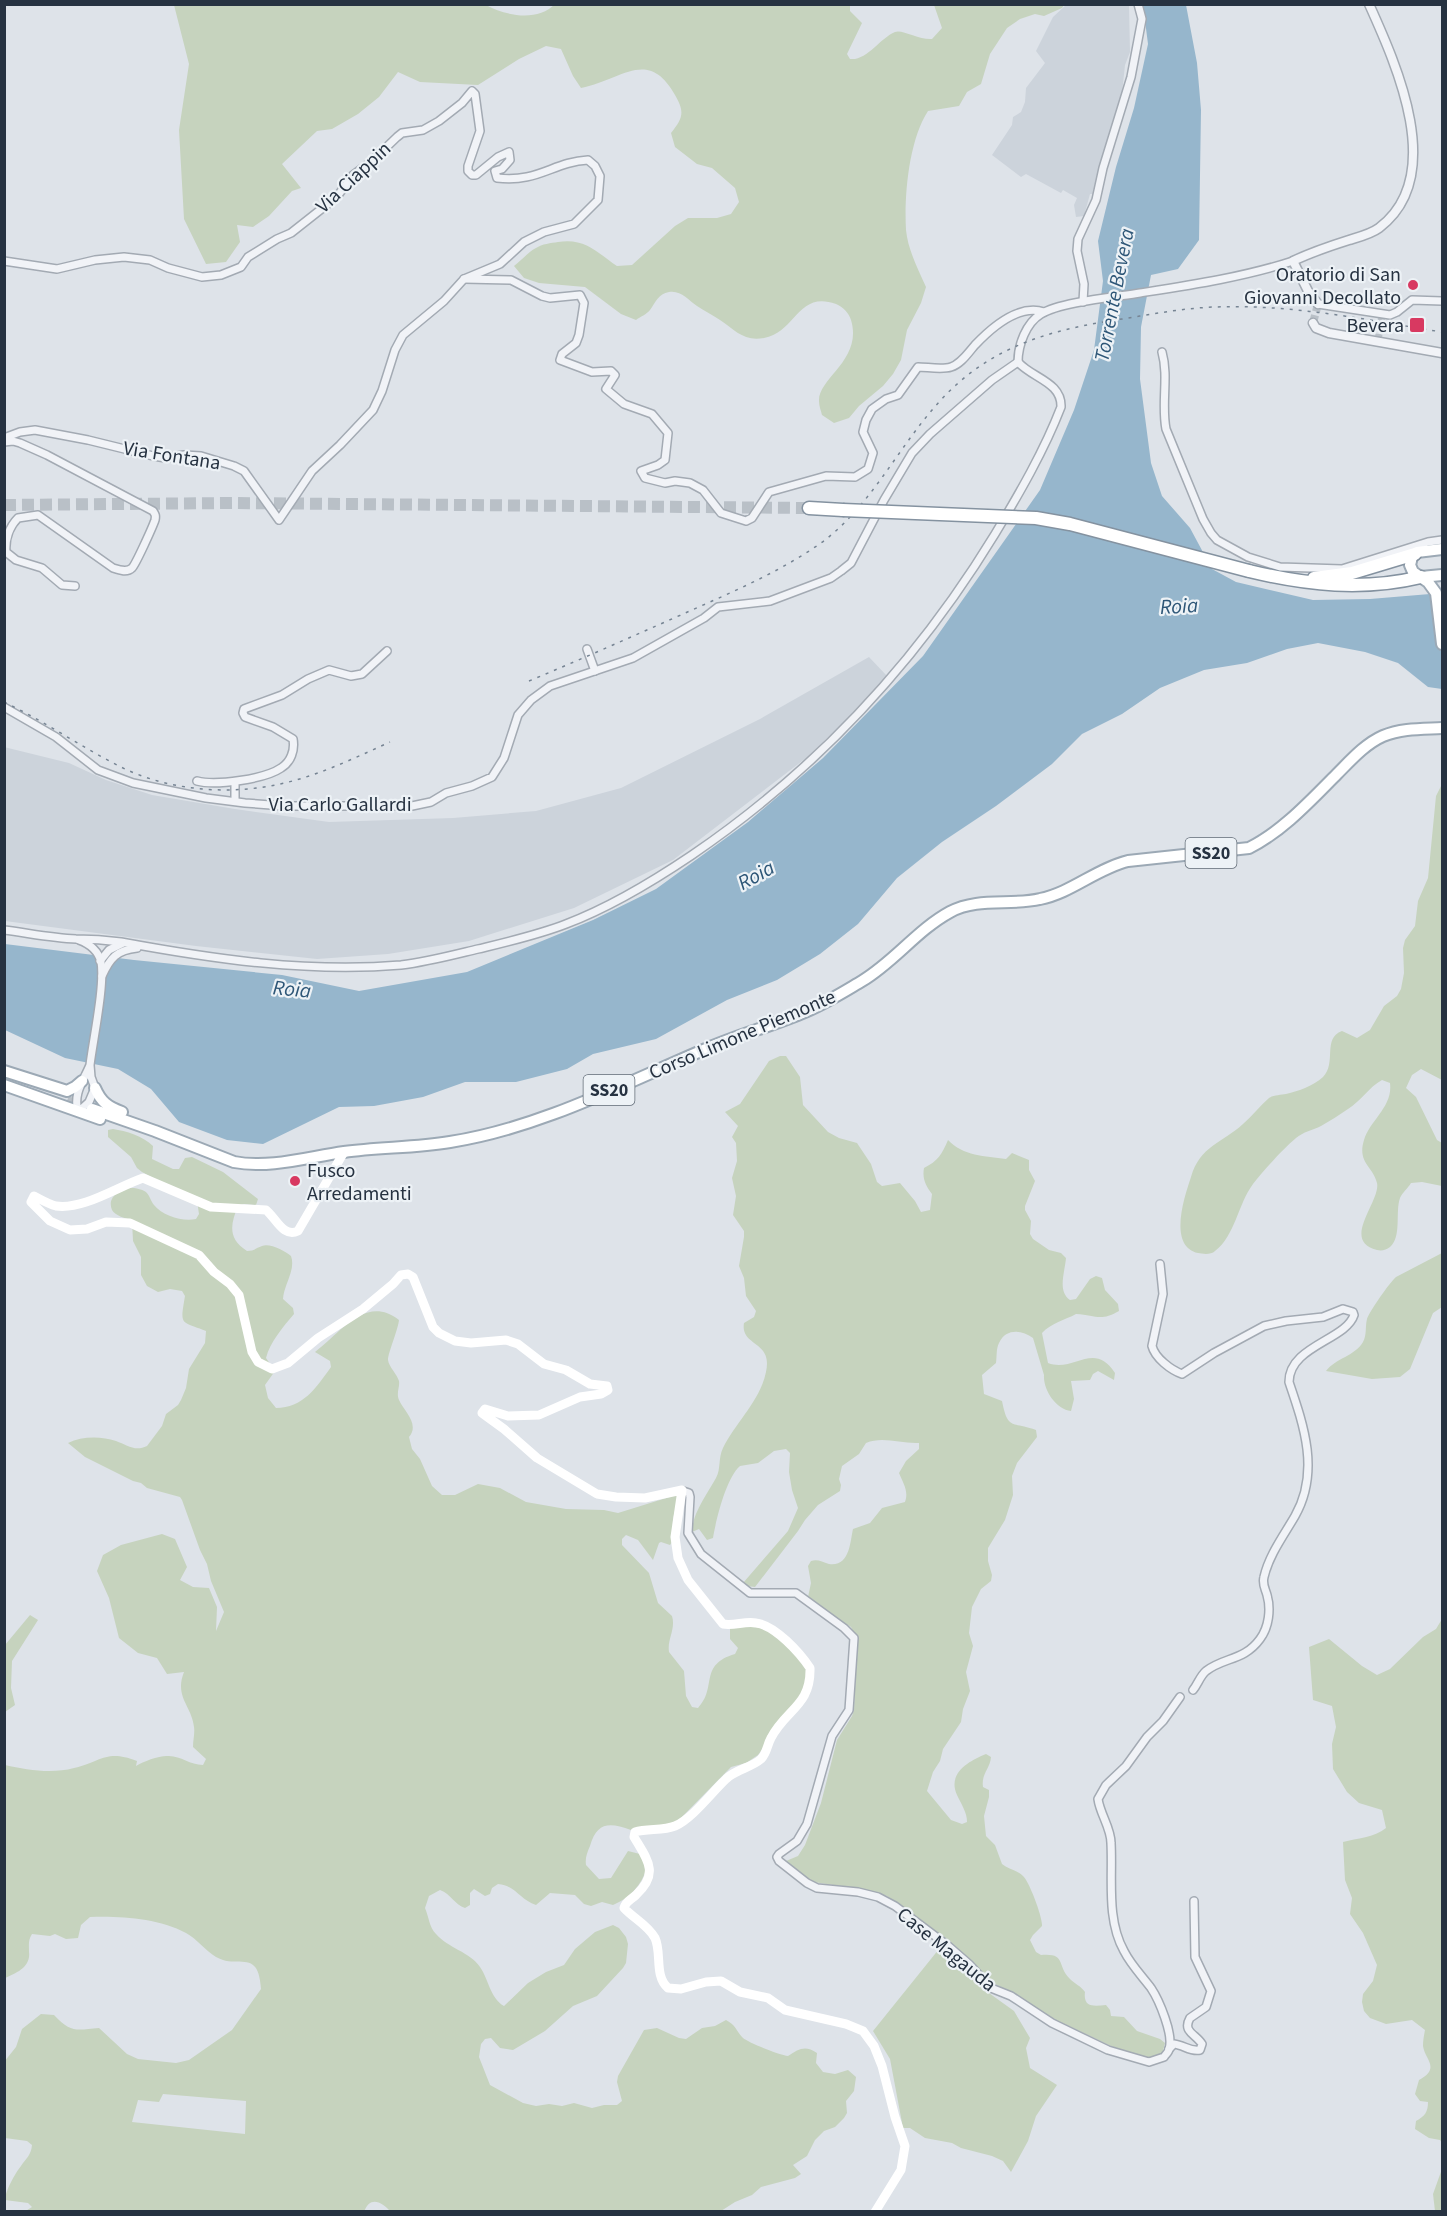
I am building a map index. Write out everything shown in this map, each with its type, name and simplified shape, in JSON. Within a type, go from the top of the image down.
[{"type":"highway","points":[[809,508],[1036,518],[1070,524],[1291,580],[1353,586],[1379,585],[1421,577]]},
{"type":"highway","points":[[1291,580],[1352,573],[1414,554]]},
{"type":"main road","points":[[1443,549],[1420,551],[1414,554],[1410,561],[1410,568],[1414,574],[1432,586],[1436,593],[1443,644]]},
{"type":"main road","points":[[1421,577],[1443,577],[1436,593]]},
{"type":"main road","name":"Corso Limone Piemonte","points":[[92,1109],[234,1162],[259,1165],[380,1147],[449,1142],[498,1131],[547,1116],[744,1033],[808,1011],[865,979],[922,932],[948,913],[964,906],[1037,900],[1055,896],[1115,864],[1128,861],[1250,848],[1303,807],[1367,745],[1384,735],[1407,729],[1443,728]]},
{"type":"main road","points":[[4,1071],[61,1090],[67,1091],[78,1086]]},
{"type":"main road","points":[[4,1078],[67,1101]]},
{"type":"main road","points":[[4,1085],[78,1112],[149,1134],[219,1161],[234,1162]]},
{"type":"main road","points":[[96,1094],[109,1107],[155,1123],[212,1148],[234,1162]]},
{"type":"main road","points":[[344,1152],[296,1233],[288,1234],[266,1210],[211,1207],[143,1178],[81,1204],[65,1207],[53,1205],[34,1196],[31,1202],[50,1221],[70,1230],[79,1231],[114,1221],[130,1223],[199,1255],[239,1295],[252,1352],[258,1362],[272,1369],[288,1363],[318,1338],[363,1309],[401,1275],[411,1275],[433,1327],[440,1333],[455,1341],[471,1343],[506,1340],[518,1344],[544,1365],[566,1370],[590,1384],[608,1387],[608,1390],[601,1394],[580,1397],[539,1415],[508,1416],[488,1410],[483,1411],[482,1415],[504,1429],[537,1458],[597,1494],[645,1498],[683,1491],[678,1506],[675,1537],[678,1558],[688,1580],[723,1624],[756,1623],[772,1628],[806,1661],[810,1668],[809,1686],[804,1698],[771,1738],[760,1760],[734,1772],[677,1826],[635,1832],[634,1837],[650,1863],[650,1874],[624,1908],[647,1928],[656,1940],[662,1981],[668,1988],[681,1989],[706,1982],[721,1981],[740,1992],[768,1998],[785,2010],[846,2024],[863,2031],[868,2037],[882,2066],[905,2146],[901,2170],[875,2211]]},
{"type":"street","points":[[1085,301],[1077,251],[1078,238],[1096,200],[1103,168],[1131,77],[1142,19],[1138,4]]},
{"type":"street","points":[[4,930],[75,939],[103,940],[203,956],[294,964],[336,967],[403,965],[498,944],[566,924],[623,898],[664,874],[734,827],[804,767],[860,714],[891,680],[976,566],[1016,500],[1061,407],[1062,399],[1058,390],[1027,372],[1018,362],[1018,352],[1028,328],[1044,312],[1085,301],[1164,290],[1269,269],[1378,229],[1396,213],[1408,194],[1414,157],[1410,110],[1405,87],[1394,58],[1369,4]]},
{"type":"street","name":"Via Ciappin","points":[[4,261],[57,269],[95,260],[124,257],[150,260],[168,268],[202,277],[220,275],[241,267],[248,257],[261,248],[291,233],[339,194],[353,175],[402,133],[417,131],[431,125],[462,103],[472,91],[475,94],[480,131],[468,166],[468,171],[472,175],[476,175],[498,156],[509,152],[510,160],[507,165],[495,171],[497,178],[520,180],[538,176],[576,161],[588,160],[595,166],[600,176],[598,200],[574,224],[544,232],[524,242],[500,264],[464,279],[438,306],[403,335],[395,350],[382,391],[373,410],[312,471],[279,520]]},
{"type":"street","points":[[1293,261],[1308,291],[1318,304],[1390,315],[1412,300],[1443,301]]},
{"type":"street","points":[[464,279],[511,280],[550,298],[580,295],[584,303],[579,335],[576,343],[562,354],[560,360],[592,372],[611,371],[615,375],[606,389],[624,404],[652,414],[668,433],[665,460],[641,471],[645,478],[664,483],[675,481],[690,483],[703,490],[721,513],[746,521],[752,518],[769,492],[826,476],[855,477],[868,469],[873,453],[863,432],[866,420],[872,410],[886,399],[898,395],[918,367],[951,368],[992,330],[1016,314],[1033,308],[1044,312]]},
{"type":"street","points":[[1313,323],[1316,328],[1329,333],[1443,354]]},
{"type":"street","points":[[1162,352],[1167,368],[1163,415],[1166,429],[1203,519],[1217,540],[1248,557],[1280,567],[1342,569],[1428,542],[1443,540]]},
{"type":"street","name":"Via Carlo Gallardi","points":[[4,707],[56,737],[98,770],[114,777],[188,795],[284,806],[403,806],[431,802],[446,793],[472,786],[492,777],[504,758],[518,715],[531,700],[550,686],[633,658],[704,618],[718,607],[770,601],[831,578],[841,571],[850,563],[912,453],[930,434],[992,380],[1018,362]]},
{"type":"street","name":"Via Fontana","points":[[4,440],[20,432],[35,430],[153,456],[166,458],[184,455],[201,456],[223,462],[244,471],[279,520]]},
{"type":"street","points":[[4,440],[20,443],[47,455],[155,514],[155,519],[132,568],[126,571],[113,568],[38,515],[18,518],[9,531],[6,552],[16,560],[42,568],[62,585],[75,586]]},
{"type":"street","points":[[587,649],[596,671]]},
{"type":"street","points":[[197,781],[235,782],[280,769],[290,758],[294,749],[292,738],[273,727],[245,717],[244,709],[282,695],[308,679],[329,670],[351,676],[362,674],[387,651]]},
{"type":"street","points":[[235,782],[235,801]]},
{"type":"street","points":[[75,939],[93,947],[104,961]]},
{"type":"street","points":[[103,940],[109,950]]},
{"type":"street","points":[[78,1112],[96,1094],[90,1065],[104,961],[109,950],[123,943]]},
{"type":"street","points":[[104,961],[118,952],[142,947]]},
{"type":"street","points":[[78,1112],[76,1099],[78,1086],[90,1065]]},
{"type":"street","points":[[1160,1264],[1163,1294],[1152,1346],[1158,1357],[1182,1374],[1214,1353],[1264,1326],[1323,1317],[1343,1310],[1353,1312],[1354,1315],[1348,1326],[1320,1343],[1296,1363],[1289,1374],[1289,1382],[1307,1440],[1307,1473],[1296,1513],[1267,1566],[1263,1581],[1269,1613],[1262,1637],[1252,1649],[1239,1657],[1204,1672],[1193,1690]]},
{"type":"street","name":"Case Magauda","points":[[683,1491],[689,1493],[690,1497],[688,1533],[701,1554],[750,1593],[796,1593],[854,1638],[849,1710],[832,1736],[807,1824],[797,1841],[779,1854],[779,1861],[817,1888],[858,1892],[878,1897],[895,1906],[947,1945],[991,1988],[1001,1994],[1011,1996],[1052,2023],[1096,2044],[1149,2062],[1164,2057],[1170,2049]]},
{"type":"street","points":[[1170,2049],[1161,2008],[1151,1988],[1122,1949],[1110,1896],[1111,1841],[1098,1799],[1106,1785],[1126,1766],[1180,1697]]},
{"type":"street","points":[[1170,2049],[1174,2044],[1195,2051],[1200,2050],[1202,2044],[1189,2033],[1187,2023],[1190,2018],[1206,2007],[1211,1991],[1195,1957],[1194,1901]]},
{"type":"shaded area","points":[[1066,5],[1129,5],[1130,52],[1125,65],[1122,93],[1093,194],[1090,194],[1084,216],[1076,217],[1074,205],[1077,198],[1063,190],[1061,193],[1026,174],[1021,177],[992,155],[1012,125],[1013,117],[1021,112],[1025,102],[1026,88],[1045,63],[1036,51],[1053,17]]},
{"type":"shaded area","points":[[869,657],[887,676],[846,720],[806,758],[673,860],[574,908],[469,941],[388,954],[317,959],[5,921],[4,747],[69,763],[106,780],[152,795],[329,822],[453,818],[536,811],[621,788],[760,719]]},
{"type":"green space","points":[[555,4],[850,5],[850,11],[862,23],[847,54],[850,59],[856,59],[898,31],[932,39],[942,28],[934,5],[1064,5],[1044,16],[1035,14],[1020,19],[1007,28],[990,54],[981,84],[967,92],[959,106],[928,111],[912,152],[907,185],[906,216],[909,245],[926,287],[921,303],[907,330],[901,360],[893,374],[849,418],[834,423],[822,415],[819,401],[825,384],[846,357],[851,346],[853,334],[851,320],[839,305],[823,301],[813,303],[805,307],[775,334],[757,339],[745,337],[677,292],[662,295],[649,311],[636,320],[621,314],[585,287],[539,283],[524,278],[514,266],[538,247],[568,241],[590,247],[617,266],[632,265],[675,226],[688,218],[717,218],[731,214],[739,202],[735,188],[712,168],[697,164],[675,147],[671,133],[680,119],[680,106],[665,81],[655,73],[644,70],[622,74],[581,88],[561,49],[546,46],[519,59],[478,85],[420,82],[398,72],[379,97],[358,114],[332,129],[317,131],[282,164],[301,188],[292,191],[269,216],[253,227],[237,225],[240,242],[226,262],[206,264],[184,219],[179,130],[189,64],[174,5],[486,5],[512,14],[531,15],[548,10]]},
{"type":"green space","points":[[1442,784],[1442,1080],[1421,1069],[1412,1075],[1406,1088],[1416,1097],[1437,1140],[1442,1143],[1442,1186],[1422,1182],[1411,1183],[1400,1198],[1394,1243],[1382,1250],[1367,1245],[1362,1238],[1362,1230],[1377,1191],[1377,1183],[1364,1159],[1362,1148],[1367,1133],[1388,1099],[1390,1083],[1382,1080],[1353,1106],[1321,1126],[1299,1136],[1279,1154],[1253,1184],[1222,1245],[1209,1254],[1189,1249],[1183,1241],[1181,1231],[1182,1208],[1188,1186],[1200,1158],[1212,1146],[1243,1124],[1269,1098],[1301,1090],[1323,1077],[1329,1065],[1331,1045],[1336,1034],[1342,1031],[1357,1038],[1370,1030],[1384,1006],[1397,996],[1401,989],[1404,973],[1403,948],[1405,940],[1415,926],[1418,901],[1428,878],[1436,796]]},
{"type":"green space","points":[[786,1056],[800,1077],[803,1105],[828,1132],[857,1143],[871,1164],[877,1182],[882,1186],[900,1183],[921,1212],[930,1210],[932,1194],[925,1182],[924,1168],[939,1157],[948,1140],[960,1149],[975,1154],[1006,1159],[1012,1153],[1029,1160],[1029,1170],[1035,1181],[1025,1206],[1031,1221],[1030,1234],[1033,1239],[1049,1250],[1061,1253],[1066,1258],[1063,1286],[1066,1296],[1070,1300],[1076,1299],[1090,1279],[1096,1276],[1102,1278],[1105,1290],[1118,1304],[1119,1311],[1113,1314],[1098,1317],[1076,1314],[1054,1324],[1042,1333],[1048,1363],[1057,1365],[1083,1359],[1099,1359],[1115,1373],[1114,1380],[1098,1371],[1090,1380],[1071,1381],[1074,1399],[1071,1411],[1060,1407],[1048,1392],[1033,1338],[1024,1333],[1014,1332],[1002,1338],[997,1348],[996,1363],[982,1375],[984,1394],[1002,1401],[1009,1421],[1036,1430],[1037,1437],[1017,1463],[1012,1476],[1013,1495],[1005,1520],[988,1548],[991,1581],[981,1589],[972,1607],[969,1633],[973,1646],[966,1672],[970,1691],[961,1722],[943,1749],[927,1791],[951,1820],[962,1824],[967,1822],[955,1787],[957,1774],[973,1760],[986,1754],[991,1757],[983,1782],[983,1787],[989,1790],[984,1816],[986,1836],[995,1845],[1002,1864],[1023,1876],[1032,1892],[1042,1922],[1042,1926],[1030,1940],[1036,1952],[1058,1958],[1066,1974],[1085,1992],[1086,2001],[1090,2005],[1106,2005],[1111,2016],[1124,2017],[1137,2031],[1165,2043],[1162,2055],[1151,2058],[1139,2056],[1111,2046],[1054,2019],[995,1984],[947,1940],[887,1896],[868,1890],[813,1882],[786,1861],[798,1856],[805,1845],[821,1803],[837,1740],[854,1710],[857,1639],[851,1627],[808,1597],[811,1583],[808,1566],[813,1560],[829,1564],[841,1562],[850,1547],[853,1529],[870,1523],[882,1508],[905,1502],[906,1491],[899,1473],[906,1461],[919,1449],[919,1443],[879,1440],[866,1443],[859,1454],[842,1466],[839,1479],[840,1491],[818,1505],[755,1587],[743,1583],[788,1531],[798,1508],[789,1472],[790,1453],[786,1449],[774,1451],[758,1463],[740,1466],[735,1472],[722,1500],[713,1538],[707,1540],[699,1529],[692,1532],[697,1511],[718,1475],[723,1448],[759,1392],[767,1362],[765,1354],[744,1331],[744,1323],[754,1317],[756,1311],[746,1296],[744,1278],[739,1266],[744,1231],[733,1215],[736,1196],[732,1178],[737,1161],[736,1143],[732,1137],[738,1126],[725,1112],[740,1104],[769,1061]]},
{"type":"green space","points":[[108,1130],[123,1131],[144,1139],[153,1146],[152,1159],[173,1169],[179,1169],[185,1158],[192,1157],[223,1172],[258,1199],[256,1205],[238,1206],[233,1219],[232,1231],[236,1242],[247,1251],[265,1245],[291,1256],[292,1267],[283,1299],[293,1308],[294,1314],[274,1340],[266,1358],[275,1371],[265,1385],[268,1398],[276,1408],[294,1405],[314,1389],[331,1367],[330,1361],[315,1352],[344,1327],[364,1314],[375,1311],[387,1313],[399,1320],[388,1360],[399,1381],[399,1400],[412,1422],[412,1432],[409,1437],[412,1449],[420,1459],[432,1486],[442,1495],[455,1495],[478,1484],[500,1488],[526,1502],[566,1509],[604,1510],[618,1513],[676,1495],[678,1498],[670,1545],[659,1543],[653,1560],[638,1540],[626,1535],[622,1539],[622,1545],[649,1573],[658,1603],[672,1616],[669,1652],[684,1671],[686,1696],[692,1707],[698,1708],[704,1700],[712,1670],[716,1664],[735,1654],[738,1648],[730,1639],[730,1628],[763,1626],[803,1662],[806,1680],[802,1694],[758,1755],[746,1763],[731,1767],[678,1821],[671,1825],[631,1830],[610,1825],[596,1832],[587,1853],[586,1865],[599,1879],[611,1878],[628,1851],[640,1854],[647,1867],[639,1885],[625,1899],[613,1905],[602,1902],[591,1906],[584,1904],[575,1895],[550,1893],[536,1905],[509,1887],[498,1884],[492,1888],[490,1894],[485,1896],[474,1889],[470,1893],[470,1905],[465,1908],[440,1890],[429,1896],[425,1908],[434,1931],[441,1939],[476,1962],[499,2003],[504,2006],[528,1983],[564,1965],[575,1949],[595,1932],[613,1925],[619,1928],[626,1937],[628,1944],[626,1963],[597,1996],[573,2006],[545,2031],[513,2050],[500,2048],[491,2038],[485,2039],[481,2044],[479,2057],[490,2085],[523,2103],[536,2106],[549,2104],[562,2106],[574,2103],[592,2108],[617,2105],[622,2101],[617,2082],[618,2076],[644,2030],[657,2028],[686,2039],[702,2028],[715,2026],[726,2020],[751,2043],[788,2056],[799,2050],[809,2049],[817,2053],[816,2063],[823,2072],[835,2074],[848,2070],[856,2077],[854,2091],[846,2101],[847,2113],[835,2127],[824,2131],[815,2140],[807,2156],[793,2165],[801,2174],[795,2178],[761,2187],[752,2195],[721,2211],[391,2212],[384,2205],[373,2202],[369,2203],[364,2212],[24,2212],[32,2207],[28,2203],[5,2200],[11,2183],[32,2145],[27,2141],[5,2138],[4,2062],[16,2047],[22,2029],[41,2014],[54,2015],[70,2028],[99,2028],[127,2054],[138,2059],[176,2063],[189,2060],[232,2030],[261,1989],[259,1976],[252,1964],[232,1962],[216,1957],[190,1935],[164,1924],[114,1917],[90,1917],[81,1925],[78,1938],[66,1939],[55,1934],[50,1936],[32,1934],[29,1940],[28,1962],[22,1969],[5,1978],[5,1765],[31,1770],[57,1771],[111,1756],[137,1761],[136,1766],[165,1756],[173,1756],[203,1765],[206,1759],[193,1747],[193,1720],[181,1688],[184,1672],[167,1674],[157,1658],[138,1653],[119,1638],[109,1598],[97,1571],[103,1555],[121,1545],[162,1534],[175,1539],[187,1567],[180,1580],[193,1587],[209,1588],[217,1607],[216,1631],[224,1612],[180,1497],[147,1488],[85,1457],[68,1443],[85,1438],[104,1438],[135,1448],[147,1446],[162,1426],[166,1414],[181,1400],[186,1388],[189,1369],[205,1343],[206,1331],[184,1321],[185,1296],[182,1291],[170,1289],[158,1292],[147,1286],[141,1275],[141,1257],[133,1241],[132,1221],[116,1214],[111,1205],[117,1193],[134,1188],[146,1192],[154,1205],[163,1212],[191,1220],[196,1219],[199,1214],[197,1201],[142,1172],[131,1157],[108,1137]],"holes":[[[163,2094],[246,2101],[245,2134],[132,2122],[138,2100],[159,2102]]]},
{"type":"green space","points":[[1442,1253],[1442,1307],[1433,1313],[1410,1369],[1400,1377],[1372,1379],[1326,1371],[1360,1347],[1369,1315],[1396,1277]]},
{"type":"green space","points":[[30,1615],[38,1620],[12,1661],[11,1688],[15,1705],[5,1712],[5,1645]]},
{"type":"green space","points":[[1442,1619],[1442,2143],[1415,2129],[1416,2121],[1427,2111],[1428,2105],[1428,2102],[1420,2101],[1415,2094],[1419,2080],[1426,2076],[1430,2068],[1423,2046],[1425,2030],[1412,2020],[1386,2024],[1370,2018],[1364,2011],[1363,1994],[1373,1981],[1377,1965],[1363,1933],[1350,1914],[1352,1898],[1345,1880],[1343,1842],[1371,1836],[1386,1828],[1382,1810],[1359,1803],[1347,1792],[1333,1769],[1332,1744],[1336,1727],[1332,1706],[1313,1700],[1309,1647],[1329,1639],[1377,1675],[1390,1669],[1423,1637],[1436,1629]]},
{"type":"green space","points":[[939,1949],[982,1988],[1014,2011],[1030,2038],[1026,2048],[1030,2068],[1057,2085],[1036,2116],[1028,2141],[1011,2172],[1003,2161],[992,2156],[961,2148],[952,2143],[925,2138],[910,2128],[903,2128],[890,2059],[873,2031]]},
{"type":"green space","points":[[1442,2169],[1442,2211],[1435,2211],[1433,2194]]},
{"type":"water","points":[[1143,5],[1186,5],[1197,63],[1201,110],[1199,240],[1178,269],[1151,275],[1141,327],[1140,379],[1151,463],[1162,496],[1190,528],[1212,569],[1236,582],[1313,600],[1370,599],[1442,593],[1442,689],[1428,687],[1398,663],[1365,652],[1318,643],[1287,649],[1247,663],[1204,670],[1160,688],[1122,714],[1082,734],[1052,764],[996,806],[942,842],[897,878],[858,924],[820,954],[777,980],[727,1000],[656,1039],[593,1054],[567,1069],[516,1082],[465,1082],[423,1097],[374,1106],[339,1107],[263,1144],[227,1140],[179,1122],[151,1089],[118,1069],[65,1058],[5,1030],[5,944],[282,975],[359,991],[467,972],[593,920],[656,889],[748,822],[823,758],[923,656],[1040,490],[1074,410],[1094,350],[1103,281],[1098,241],[1116,167],[1134,108],[1148,44]]},
{"type":"tunnel","points":[[1313,323],[1318,304]]},
{"type":"tunnel","points":[[1378,341],[1382,314]]},
{"type":"tunnel","points":[[4,505],[232,503],[809,508]]},
{"type":"tunnel","points":[[67,1101],[86,1107]]},
{"type":"railway","points":[[529,681],[742,587],[821,543],[859,507],[921,424],[956,385],[993,358],[1034,339],[1099,323],[1180,310],[1215,307],[1301,310],[1442,332]]},
{"type":"railway","points":[[4,702],[125,769],[145,777],[187,787],[231,790],[275,785],[320,772],[390,742]]},
{"type":"place","name":"Oratorio di San Giovanni Decollato","points":[[1413,285]]},
{"type":"place","name":"Bevera","points":[[1417,325]]},
{"type":"place","name":"Fusco Arredamenti","points":[[295,1181]]},
{"type":"water label","name":"Torrente Bevera","points":[[1114,295]]},
{"type":"water label","name":"Roia","points":[[1179,606]]},
{"type":"water label","name":"Roia","points":[[756,875]]},
{"type":"water label","name":"Roia","points":[[292,989]]}]
